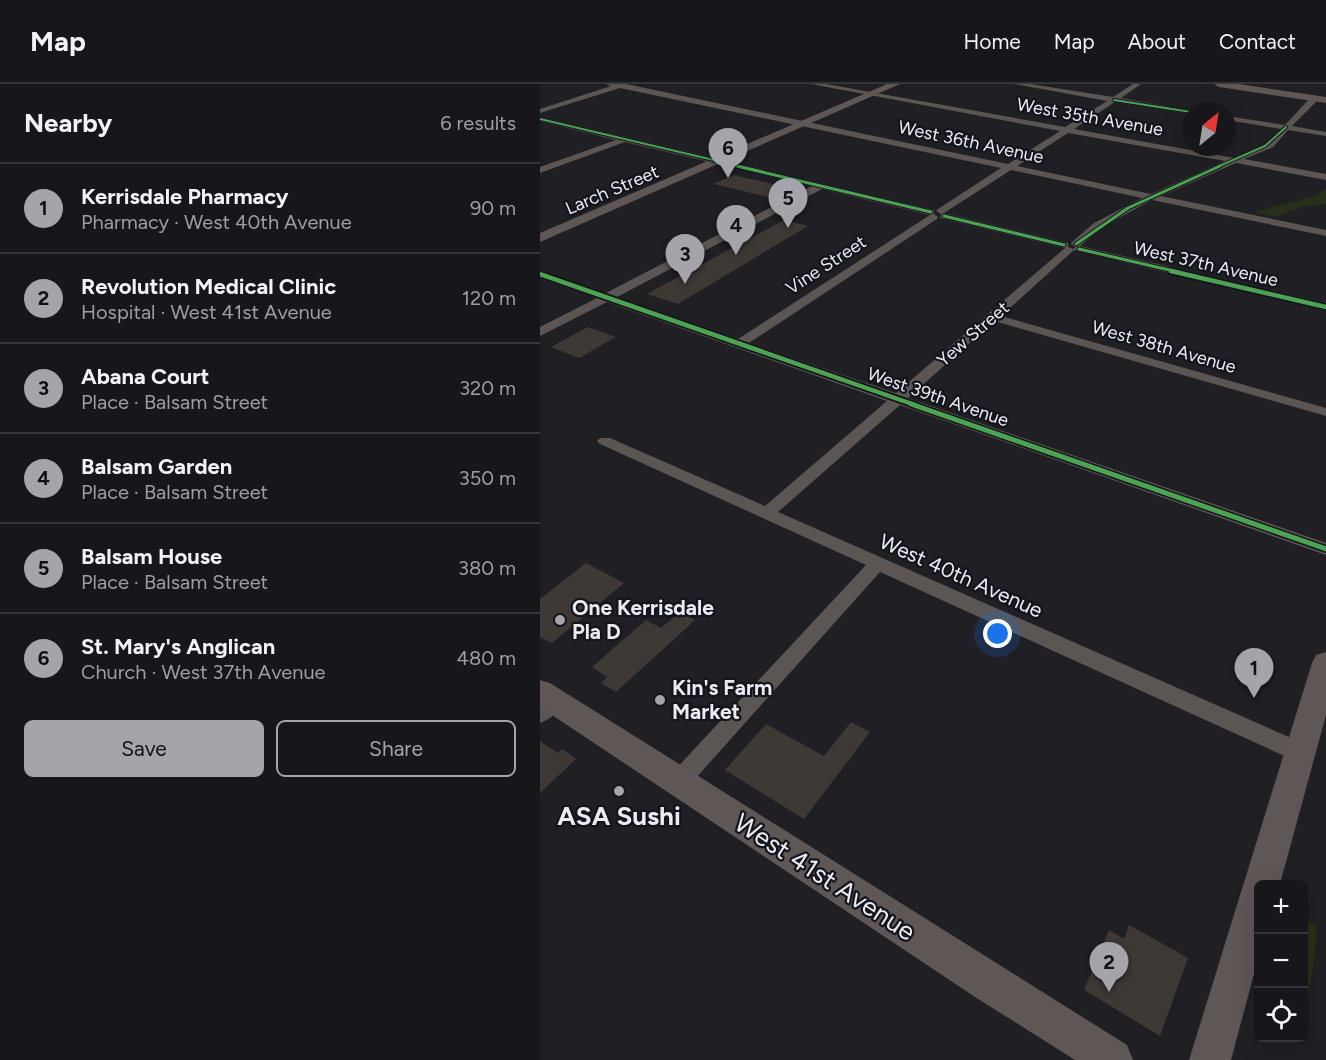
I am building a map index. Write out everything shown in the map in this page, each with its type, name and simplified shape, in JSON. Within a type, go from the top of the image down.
[{"type":"street","name":"West 36th Avenue","points":[[609,84],[623,85],[1326,232]]},
{"type":"street","name":"West 35th Avenue","points":[[814,84],[1326,177]]},
{"type":"street","name":"Larch Street","points":[[540,238],[895,84]]},
{"type":"street","points":[[1017,84],[1182,111]]},
{"type":"street","name":"Vine Street","points":[[738,344],[1138,84]]},
{"type":"street","points":[[1219,84],[1326,100]]},
{"type":"street","points":[[540,111],[623,85]]},
{"type":"street","name":"Yew Street","points":[[768,512],[1098,225],[1151,196],[1270,145],[1315,98]]},
{"type":"street","name":"West 37th Avenue","points":[[540,118],[1326,308]]},
{"type":"street","points":[[1236,120],[1326,134]]},
{"type":"street","points":[[540,170],[625,139]]},
{"type":"street","points":[[540,332],[820,186]]},
{"type":"street","name":"West 39th Avenue","points":[[540,274],[1326,549]]},
{"type":"street","name":"West 38th Avenue","points":[[993,317],[1326,412]]},
{"type":"street","name":"West 40th Avenue","points":[[605,441],[768,512],[1299,752]]},
{"type":"street","points":[[679,781],[878,563]]},
{"type":"street","points":[[1263,880],[1326,663]]},
{"type":"street","name":"West 41st Avenue","points":[[545,702],[679,781],[989,984],[1112,1060]]},
{"type":"street","points":[[1210,1060],[1254,910]]},
{"type":"green space","points":[[1326,189],[1326,204],[1301,207],[1277,217],[1253,212],[1311,197]]},
{"type":"green space","points":[[1308,921],[1317,926],[1308,997]]},
{"type":"building","points":[[733,175],[795,189],[776,199],[714,184]]},
{"type":"building","points":[[784,220],[808,226],[678,304],[647,294]]},
{"type":"building","points":[[588,327],[616,337],[579,358],[551,347]]},
{"type":"building","name":"One Kerrisdale Pla D","points":[[586,563],[624,583],[552,643],[540,637],[540,599]]},
{"type":"building","points":[[680,612],[695,620],[616,692],[601,683],[607,677],[592,667],[646,620],[661,628]]},
{"type":"building","points":[[851,722],[870,732],[804,819],[725,770],[766,724],[824,756]]},
{"type":"building","points":[[540,741],[558,753],[562,749],[576,759],[540,793]]},
{"type":"building","points":[[1129,925],[1188,958],[1160,1036],[1084,990],[1109,930],[1124,939]]},
{"type":"cycle path","points":[[1114,100],[1182,111]]},
{"type":"cycle path","points":[[540,119],[931,212]]},
{"type":"cycle path","points":[[1076,244],[1128,208],[1258,150],[1286,127]]},
{"type":"cycle path","points":[[944,216],[1064,245]]},
{"type":"cycle path","points":[[1079,249],[1326,307]]},
{"type":"cycle path","points":[[540,274],[1326,549]]},
{"type":"place","name":"St. Mary's Anglican","points":[[728,178]]},
{"type":"place","name":"Balsam House","points":[[788,228]]},
{"type":"place","name":"Balsam Garden","points":[[736,255]]},
{"type":"place","name":"Abana Court","points":[[685,284]]},
{"type":"place","name":"One Kerrisdale Pla D","points":[[560,620]]},
{"type":"place","name":"Kerrisdale Pharmacy","points":[[1254,698]]},
{"type":"place","name":"Kin's Farm Market","points":[[660,700]]},
{"type":"place","name":"ASA Sushi","points":[[619,791]]},
{"type":"place","name":"Revolution Medical Clinic","points":[[1109,992]]}]
